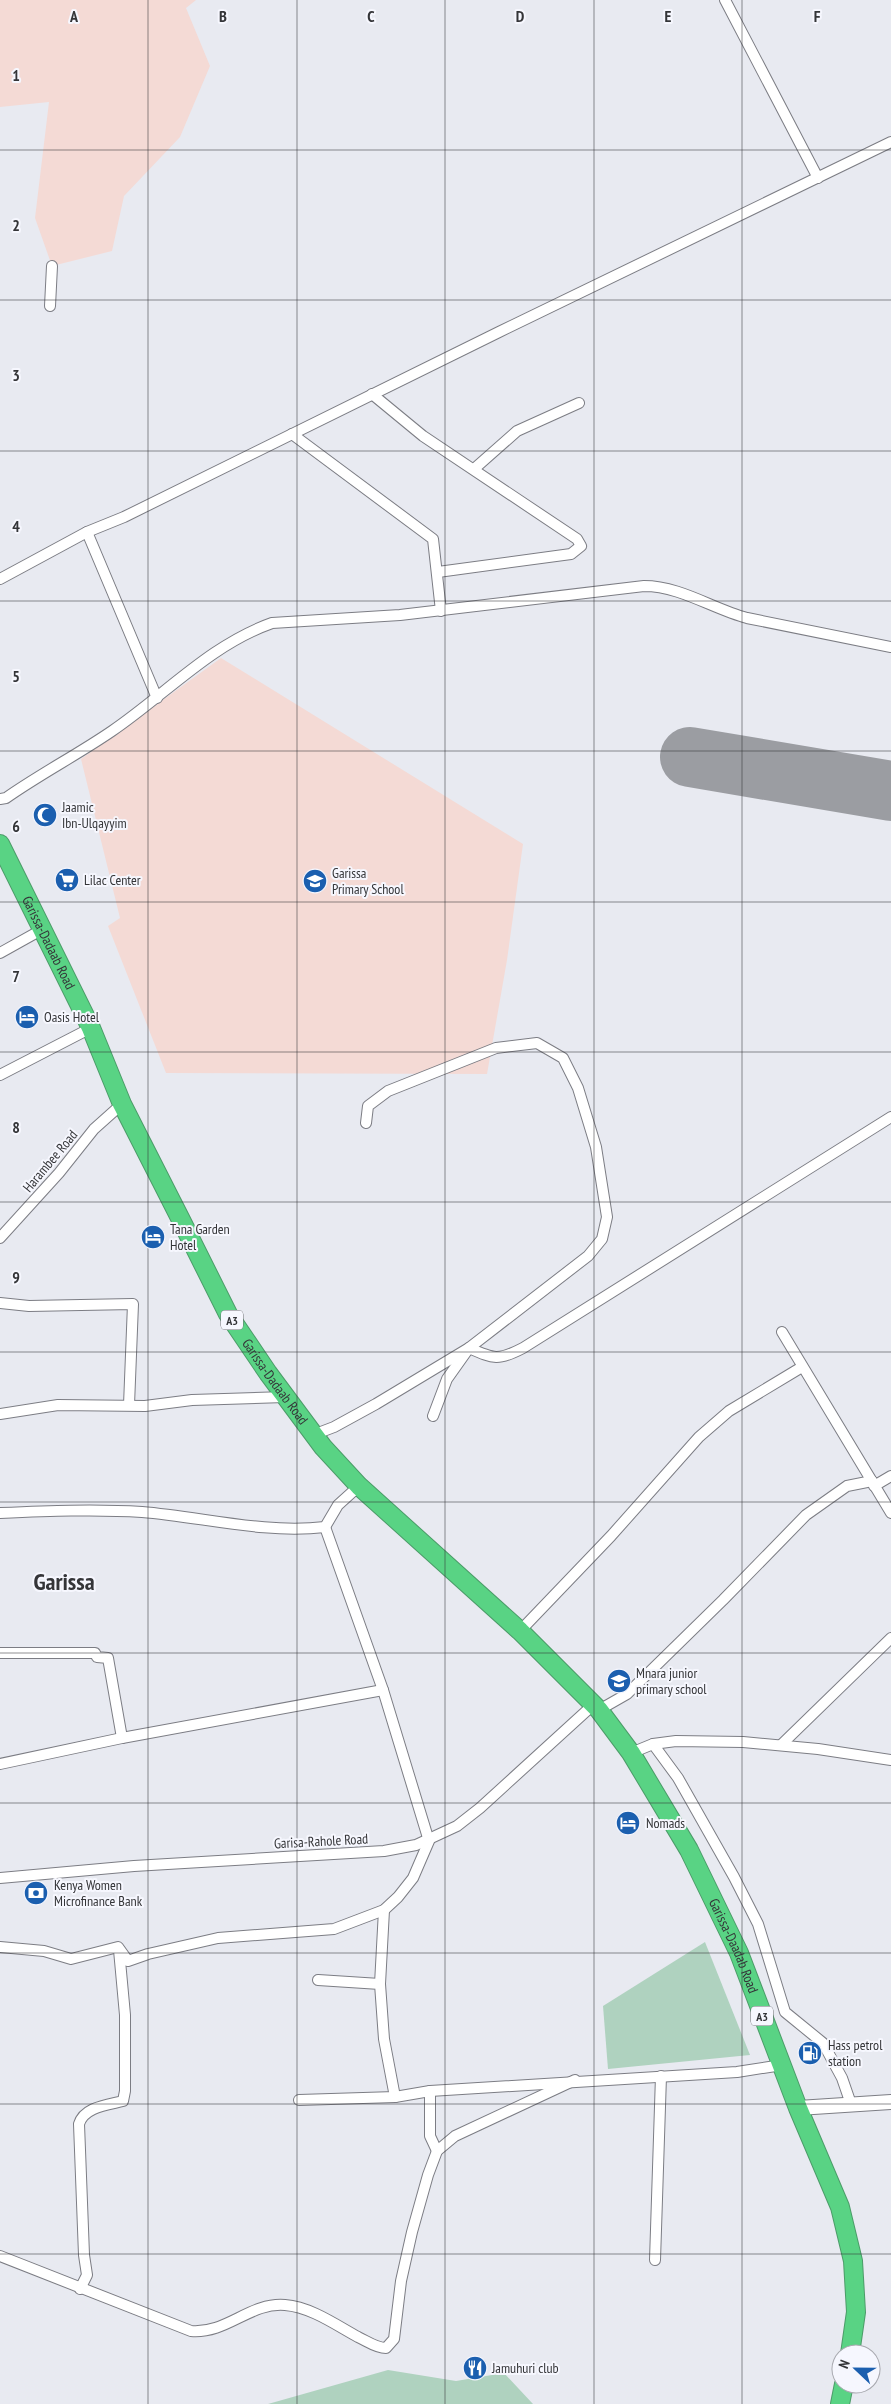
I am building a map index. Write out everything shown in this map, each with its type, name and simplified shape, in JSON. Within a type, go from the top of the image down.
[{"type":"highway","name":"Garissa-Dadaab Road","points":[[0,844],[75,1000],[91,1028],[122,1104],[228,1314],[285,1397],[313,1435],[359,1486],[520,1631],[596,1707]]},
{"type":"highway","name":"Garissa-Daadab Road","points":[[596,1707],[631,1753],[657,1794],[704,1879],[739,1953],[798,2108],[840,2207],[853,2261],[856,2312],[851,2344]]},
{"type":"street","points":[[725,0],[818,178]]},
{"type":"street","points":[[0,579],[87,532],[124,517],[372,394],[891,142]]},
{"type":"street","points":[[50,306],[52,266]]},
{"type":"street","points":[[372,394],[423,436],[576,539],[581,546],[571,554],[438,572]]},
{"type":"street","points":[[474,469],[517,431],[579,403]]},
{"type":"street","points":[[292,434],[433,539],[441,611]]},
{"type":"street","points":[[87,532],[157,698]]},
{"type":"street","points":[[0,799],[6,798],[48,770],[76,755],[157,698],[180,676],[215,652],[257,628],[272,623],[441,611],[644,586],[661,586],[724,612],[891,647]]},
{"type":"street","points":[[0,953],[43,930]]},
{"type":"street","points":[[0,1075],[91,1028]]},
{"type":"street","points":[[313,1435],[334,1427],[376,1404],[469,1348],[588,1256],[602,1239],[607,1217],[596,1147],[578,1088],[563,1058],[537,1043],[496,1048],[388,1091],[368,1106],[366,1123]]},
{"type":"street","name":"Harambee Road","points":[[0,1238],[59,1173],[94,1129],[122,1104]]},
{"type":"street","points":[[469,1348],[488,1356],[505,1357],[524,1348],[891,1117]]},
{"type":"street","points":[[0,1303],[29,1306],[133,1304],[129,1405]]},
{"type":"street","points":[[782,1332],[891,1513]]},
{"type":"street","points":[[433,1416],[447,1379],[469,1348]]},
{"type":"street","points":[[520,1631],[611,1536],[699,1437],[728,1411],[802,1367]]},
{"type":"street","points":[[0,1414],[58,1405],[145,1406],[192,1400],[285,1397]]},
{"type":"street","name":"Garisa-Rahole Road","points":[[0,1878],[134,1866],[384,1851],[429,1841],[457,1826],[480,1808],[596,1707],[627,1694],[723,1600],[806,1514],[842,1489],[873,1483],[891,1476]]},
{"type":"street","points":[[325,1527],[338,1505],[359,1486]]},
{"type":"street","points":[[0,1513],[141,1512],[264,1527],[308,1529],[325,1527]]},
{"type":"street","points":[[118,1947],[128,1961],[148,1954],[218,1938],[334,1929],[384,1910],[394,1902],[413,1878],[429,1841],[383,1690],[325,1527]]},
{"type":"street","points":[[781,1745],[891,1638]]},
{"type":"street","points":[[0,1653],[95,1653],[97,1657],[108,1658],[122,1738]]},
{"type":"street","points":[[0,1764],[122,1738],[383,1690]]},
{"type":"street","points":[[631,1753],[653,1744],[676,1741],[781,1745],[891,1760]]},
{"type":"street","points":[[653,1744],[678,1778],[758,1924],[785,2012],[823,2043],[842,2078],[851,2104]]},
{"type":"street","points":[[384,1910],[380,1984],[384,2039],[395,2097]]},
{"type":"street","points":[[0,1947],[44,1951],[71,1959],[118,1947]]},
{"type":"street","points":[[80,2289],[87,2274],[84,2255],[79,2124],[81,2116],[86,2112],[123,2101],[125,2091],[125,2015],[118,1947]]},
{"type":"street","points":[[318,1980],[380,1984]]},
{"type":"street","points":[[299,2100],[395,2097],[430,2091],[575,2080],[737,2072],[782,2065]]},
{"type":"street","points":[[655,2260],[661,2076]]},
{"type":"street","points":[[0,2256],[191,2331],[206,2332],[266,2307],[296,2306],[372,2344],[386,2348],[394,2340],[401,2280],[428,2175],[437,2151],[455,2136],[575,2080]]},
{"type":"street","points":[[430,2091],[430,2136],[437,2151]]},
{"type":"street","points":[[798,2108],[891,2102]]},
{"type":"shaded area","points":[[0,0],[196,0],[186,8],[210,66],[180,137],[124,196],[112,251],[52,266],[35,218],[49,102],[0,107]]},
{"type":"shaded area","name":"Garissa Primary School","points":[[221,658],[523,844],[507,960],[487,1074],[166,1073],[108,926],[120,918],[81,759]]},
{"type":"green space","points":[[705,1942],[750,2055],[608,2069],[603,2006]]},
{"type":"green space","points":[[388,2370],[456,2381],[504,2373],[533,2404],[268,2404]]},
{"type":"runway","points":[[690,757],[891,791]]},
{"type":"place","name":"Jaamic Ibn-Ulqayyim","points":[[45,815]]},
{"type":"place","name":"Lilac Center","points":[[67,880]]},
{"type":"place","name":"Garissa Primary School","points":[[315,881]]},
{"type":"place","name":"Oasis Hotel","points":[[27,1017]]},
{"type":"place","name":"Tana Garden Hotel","points":[[153,1237]]},
{"type":"place","name":"Mnara junior primary school","points":[[619,1681]]},
{"type":"place","name":"Nomads","points":[[628,1823]]},
{"type":"place","name":"Kenya Women Microfinance Bank","points":[[36,1893]]},
{"type":"place","name":"Hass petrol station","points":[[810,2053]]},
{"type":"place","name":"Jamuhuri club","points":[[475,2368]]},
{"type":"district","name":"Garissa","points":[[64,1581]]}]
